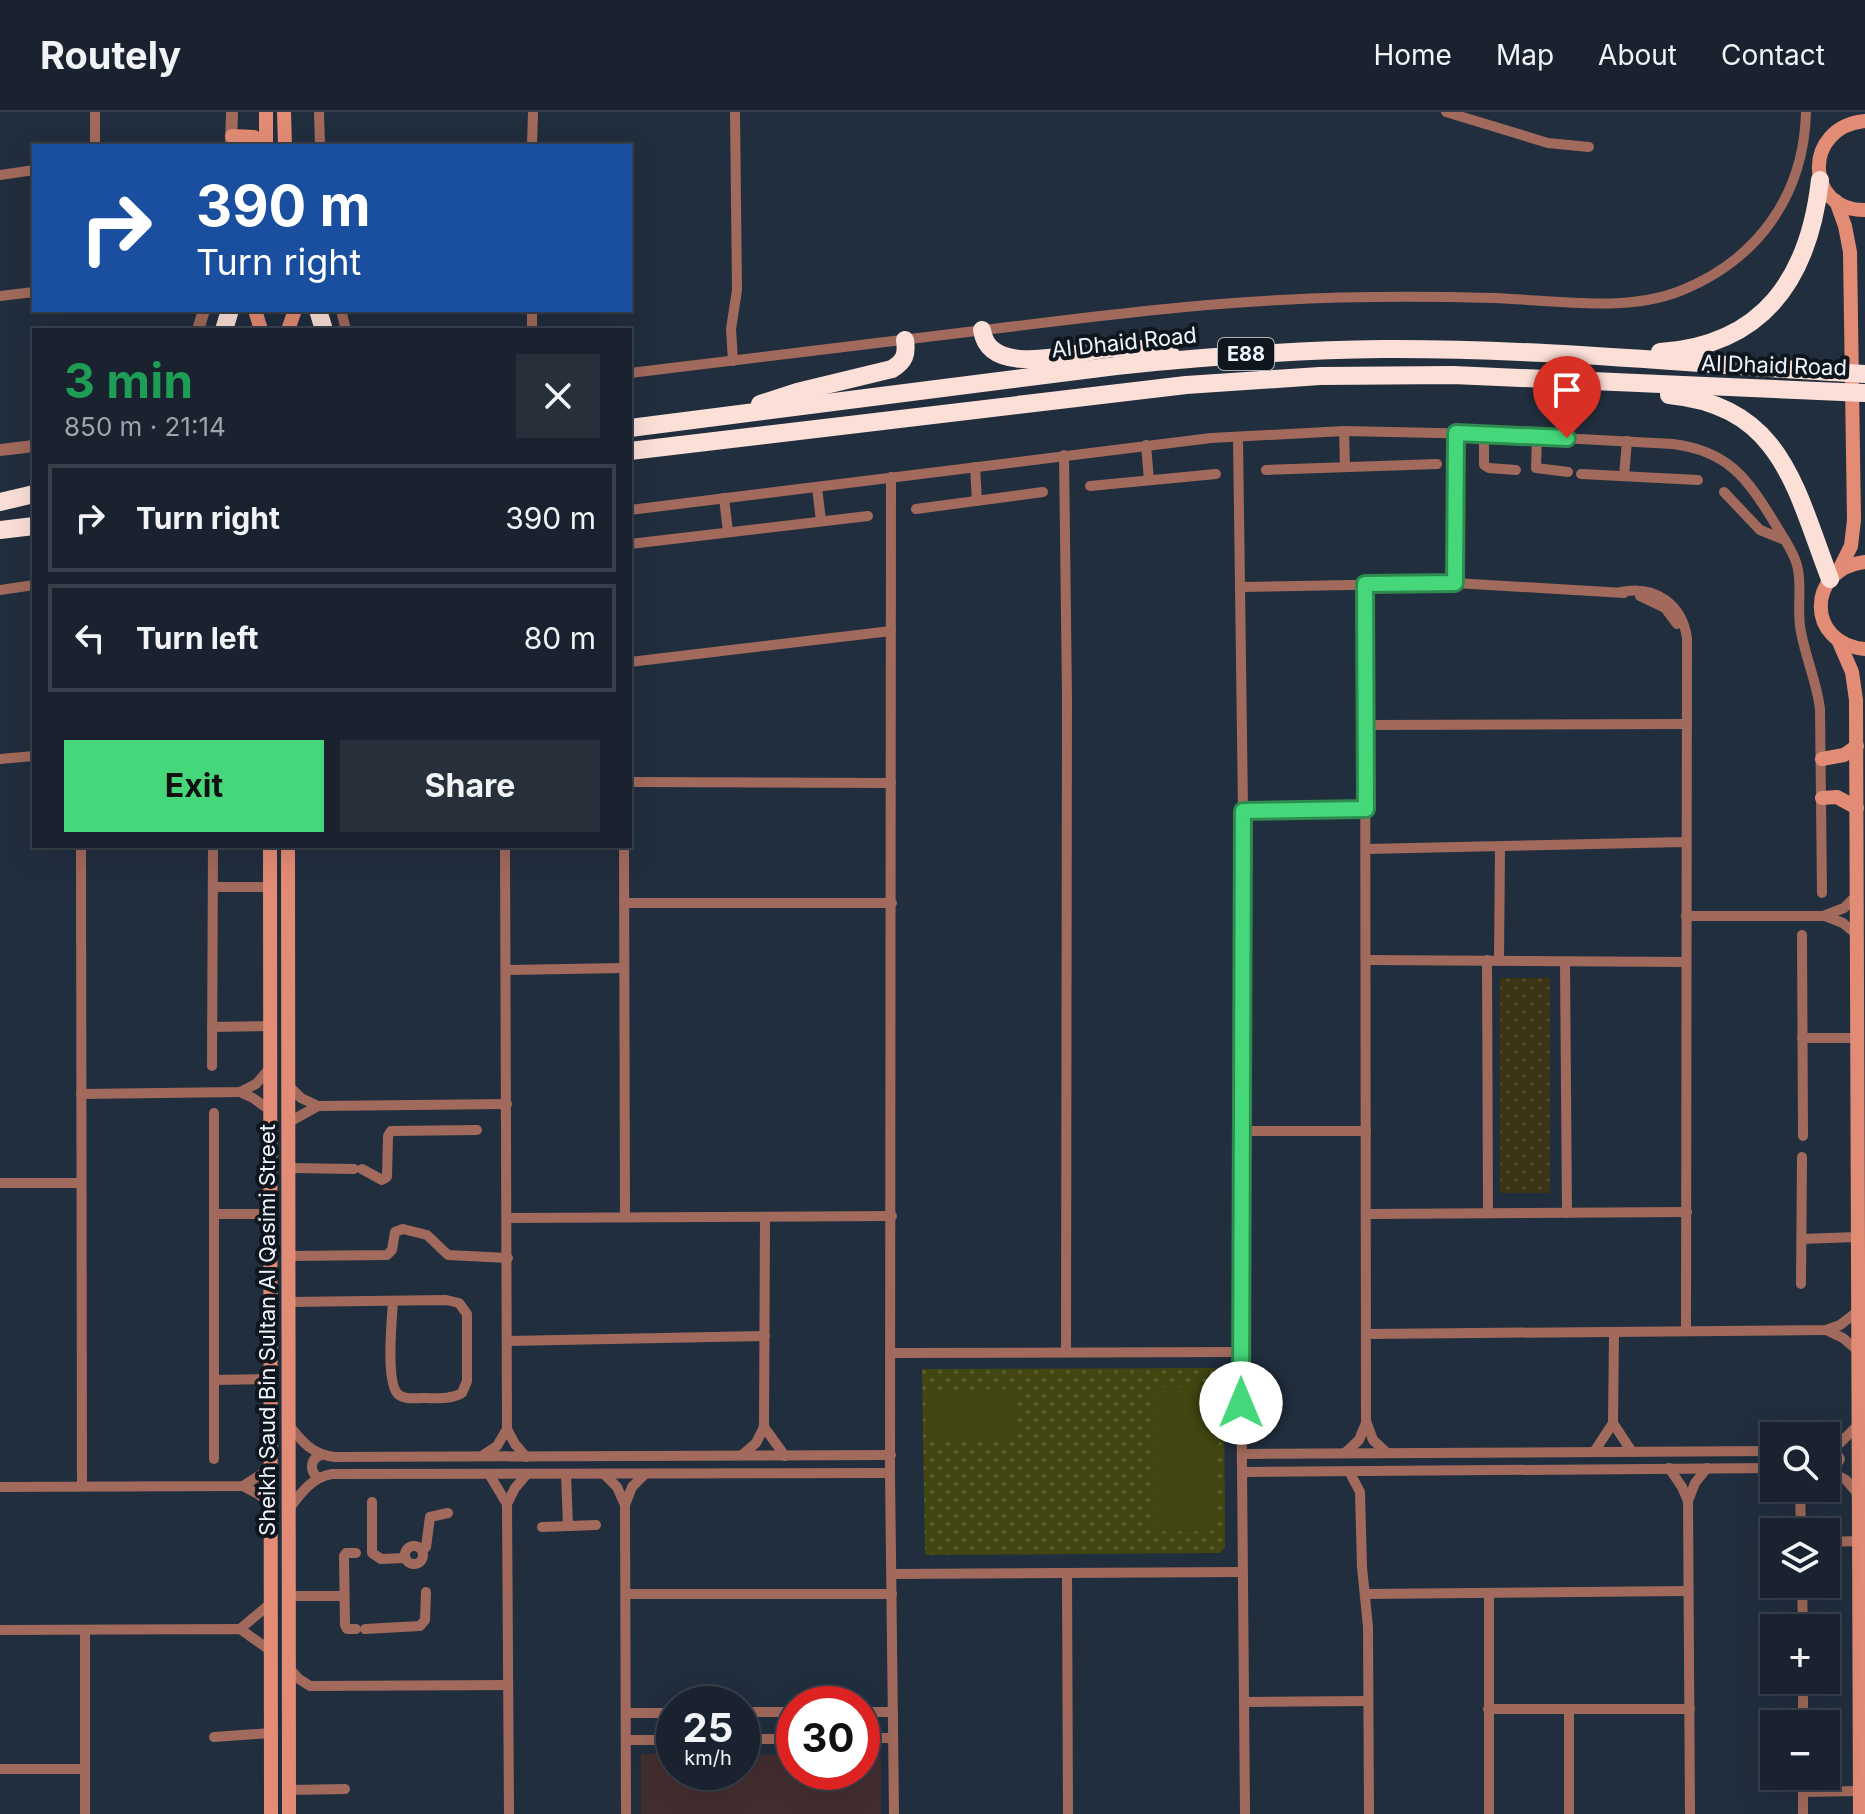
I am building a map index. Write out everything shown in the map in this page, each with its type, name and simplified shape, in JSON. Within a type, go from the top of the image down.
[{"type":"highway","points":[[1585,357],[1688,350],[1742,330],[1764,312],[1783,290],[1798,264],[1817,209],[1820,180]]},
{"type":"highway","points":[[982,330],[990,350],[1001,357],[1024,360],[1116,348],[1147,349],[1183,359]]},
{"type":"highway","points":[[741,414],[767,401],[797,392],[892,369],[902,364],[906,357],[905,340]]},
{"type":"highway","name":"Al Dhaid Road","points":[[632,428],[1183,359],[1303,351],[1384,349],[1585,357],[1865,374]]},
{"type":"highway","name":"Al Dhaid Road","points":[[632,451],[1253,379],[1427,375],[1865,393]]},
{"type":"highway","points":[[1587,381],[1624,391],[1691,397],[1736,414],[1755,428],[1785,464],[1834,574]]},
{"type":"highway","points":[[632,419],[710,418]]},
{"type":"highway","points":[[632,459],[712,442]]},
{"type":"highway","points":[[0,505],[32,495]]},
{"type":"highway","points":[[0,505],[32,502]]},
{"type":"main road","points":[[266,112],[266,144]]},
{"type":"main road","points":[[284,112],[285,144]]},
{"type":"main road","points":[[1846,112],[1840,127],[1824,145],[1819,156],[1820,180],[1836,201],[1850,252],[1854,533],[1851,546],[1823,591],[1820,606],[1822,620],[1839,642],[1849,664],[1855,687],[1857,746],[1856,1038],[1860,1164],[1856,1237],[1862,1547],[1860,1814]]},
{"type":"main road","points":[[1840,127],[1865,121]]},
{"type":"main road","points":[[232,141],[254,137],[263,144]]},
{"type":"main road","points":[[1836,201],[1846,207],[1865,210]]},
{"type":"main road","points":[[1834,574],[1851,564],[1865,562]]},
{"type":"main road","points":[[1839,642],[1865,649]]},
{"type":"main road","points":[[1822,759],[1844,755],[1857,746]]},
{"type":"main road","points":[[1822,798],[1837,797],[1857,808]]},
{"type":"main road","name":"Sheikh Saud Bin Sultan Al Qasimi Street","points":[[270,848],[271,1814]]},
{"type":"main road","name":"Sheikh Saud Bin Sultan Al Qasimi Street","points":[[288,848],[289,1814]]},
{"type":"main road","points":[[270,1068],[280,1066],[288,1085]]},
{"type":"street","points":[[95,112],[95,144]]},
{"type":"street","points":[[232,112],[232,141]]},
{"type":"street","points":[[319,112],[320,144]]},
{"type":"street","points":[[532,144],[533,112]]},
{"type":"street","points":[[733,361],[731,329],[737,290],[735,112]]},
{"type":"street","points":[[1446,112],[1548,143],[1589,147]]},
{"type":"street","points":[[632,373],[1165,308],[1282,300],[1442,297],[1616,303],[1659,298],[1704,280],[1727,266],[1767,228],[1794,181],[1802,156],[1806,112]]},
{"type":"street","points":[[0,175],[32,170]]},
{"type":"street","points":[[0,296],[32,292]]},
{"type":"street","points":[[1344,431],[1345,467]]},
{"type":"street","points":[[632,510],[1146,445],[1344,431],[1627,441],[1684,445],[1707,451],[1727,463],[1752,487],[1785,540],[1799,575],[1799,622],[1817,691],[1822,759],[1822,893]]},
{"type":"street","points":[[1455,583],[1456,433]]},
{"type":"street","points":[[1484,434],[1485,467],[1516,470]]},
{"type":"street","points":[[1238,437],[1243,811],[1241,1352],[1245,1814]]},
{"type":"street","points":[[1537,437],[1536,468],[1568,472]]},
{"type":"street","points":[[1624,476],[1627,441]]},
{"type":"street","points":[[1146,445],[1149,480]]},
{"type":"street","points":[[0,450],[32,446]]},
{"type":"street","points":[[1064,455],[1067,697],[1066,1352]]},
{"type":"street","points":[[1266,470],[1437,464]]},
{"type":"street","points":[[975,467],[977,501]]},
{"type":"street","points":[[1090,486],[1216,474]]},
{"type":"street","points":[[1581,474],[1698,480]]},
{"type":"street","points":[[891,477],[890,1473],[894,1814]]},
{"type":"street","points":[[817,487],[821,521]]},
{"type":"street","points":[[916,509],[1043,492]]},
{"type":"street","points":[[1724,492],[1760,530],[1785,540]]},
{"type":"street","points":[[724,498],[728,532]]},
{"type":"street","points":[[632,544],[868,516]]},
{"type":"street","points":[[1241,587],[1455,583],[1646,591],[1669,601],[1683,621],[1686,651],[1686,1331]]},
{"type":"street","points":[[1345,1453],[1359,1440],[1366,1421],[1365,584]]},
{"type":"street","points":[[0,590],[32,585]]},
{"type":"street","points":[[632,662],[891,631]]},
{"type":"street","points":[[1366,725],[1685,724]]},
{"type":"street","points":[[0,760],[32,759]]},
{"type":"street","points":[[632,782],[891,783]]},
{"type":"street","points":[[1243,811],[1366,809]]},
{"type":"street","points":[[1366,849],[1685,842]]},
{"type":"street","points":[[1488,1213],[1493,960],[1500,847]]},
{"type":"street","points":[[81,848],[82,1486]]},
{"type":"street","points":[[212,1066],[213,848]]},
{"type":"street","points":[[505,848],[507,1429],[526,1457]]},
{"type":"street","points":[[624,848],[625,1217]]},
{"type":"street","points":[[213,887],[271,887]]},
{"type":"street","points":[[1823,916],[1844,908],[1856,896]]},
{"type":"street","points":[[624,903],[892,903]]},
{"type":"street","points":[[1686,916],[1823,916],[1843,923],[1856,934]]},
{"type":"street","points":[[1802,935],[1803,1136]]},
{"type":"street","points":[[1366,960],[1686,962]]},
{"type":"street","points":[[1565,962],[1567,1213]]},
{"type":"street","points":[[506,970],[624,968]]},
{"type":"street","points":[[212,1027],[271,1026]]},
{"type":"street","points":[[1802,1038],[1856,1038]]},
{"type":"street","points":[[240,1092],[256,1084],[270,1068]]},
{"type":"street","points":[[288,1085],[301,1098],[318,1106],[507,1104]]},
{"type":"street","points":[[81,1094],[240,1092],[271,1111]]},
{"type":"street","points":[[289,1122],[318,1106]]},
{"type":"street","points":[[214,1113],[214,1459]]},
{"type":"street","points":[[290,1168],[358,1169],[382,1180],[387,1177],[391,1131],[477,1130]]},
{"type":"street","points":[[1242,1131],[1366,1131]]},
{"type":"street","points":[[1801,1284],[1802,1157]]},
{"type":"street","points":[[0,1183],[81,1183]]},
{"type":"street","points":[[1367,1214],[1687,1212]]},
{"type":"street","points":[[214,1214],[270,1214]]},
{"type":"street","points":[[508,1218],[892,1216]]},
{"type":"street","points":[[742,1455],[756,1443],[764,1427],[765,1217]]},
{"type":"street","points":[[289,1256],[387,1255],[392,1250],[395,1232],[403,1229],[431,1237],[448,1255],[508,1258]]},
{"type":"street","points":[[1802,1239],[1856,1237]]},
{"type":"street","points":[[289,1302],[453,1300],[467,1314],[467,1381],[462,1393],[449,1398],[412,1398],[399,1395],[394,1390],[391,1377],[393,1301]]},
{"type":"street","points":[[1367,1334],[1826,1330],[1840,1325],[1857,1312]]},
{"type":"street","points":[[1826,1330],[1843,1338],[1857,1350]]},
{"type":"street","points":[[1594,1452],[1613,1423],[1614,1332]]},
{"type":"street","points":[[507,1341],[765,1336]]},
{"type":"street","points":[[892,1353],[1241,1352]]},
{"type":"street","points":[[214,1380],[271,1379]]},
{"type":"street","points":[[1366,1421],[1373,1440],[1387,1453]]},
{"type":"street","points":[[1613,1423],[1632,1452]]},
{"type":"street","points":[[289,1424],[306,1445],[321,1455],[335,1457],[891,1455]]},
{"type":"street","points":[[1840,1443],[1858,1425]]},
{"type":"street","points":[[764,1427],[785,1456]]},
{"type":"street","points":[[480,1456],[497,1446],[507,1429]]},
{"type":"street","points":[[1242,1454],[1760,1451]]},
{"type":"street","points":[[318,1478],[312,1465],[321,1455]]},
{"type":"street","points":[[243,1486],[271,1468]]},
{"type":"street","points":[[1669,1468],[1679,1480],[1688,1501]]},
{"type":"street","points":[[1690,1814],[1688,1501],[1695,1483],[1707,1468]]},
{"type":"street","points":[[1242,1472],[1760,1468]]},
{"type":"street","points":[[1349,1471],[1360,1492],[1368,1627],[1369,1814]]},
{"type":"street","points":[[1360,1492],[1373,1471]]},
{"type":"street","points":[[289,1509],[318,1478],[332,1474],[890,1473]]},
{"type":"street","points":[[489,1474],[507,1504]]},
{"type":"street","points":[[509,1814],[507,1504],[527,1474]]},
{"type":"street","points":[[566,1474],[568,1526]]},
{"type":"street","points":[[604,1474],[617,1487],[625,1505]]},
{"type":"street","points":[[626,1814],[625,1505],[632,1487],[645,1474]]},
{"type":"street","points":[[1840,1477],[1859,1495]]},
{"type":"street","points":[[0,1487],[243,1486],[271,1505]]},
{"type":"street","points":[[364,1553],[372,1502]]},
{"type":"street","points":[[426,1592],[426,1616],[420,1626],[345,1627],[345,1555],[364,1553],[381,1559],[405,1558],[417,1563],[426,1547],[430,1517],[448,1513]]},
{"type":"street","points":[[542,1527],[596,1525]]},
{"type":"street","points":[[1840,1544],[1862,1547]]},
{"type":"street","points":[[892,1574],[1242,1572]]},
{"type":"street","points":[[1067,1573],[1068,1814]]},
{"type":"street","points":[[1365,1594],[1688,1591]]},
{"type":"street","points":[[1489,1593],[1489,1814]]},
{"type":"street","points":[[626,1594],[892,1594]]},
{"type":"street","points":[[289,1596],[344,1596]]},
{"type":"street","points":[[240,1629],[271,1603]]},
{"type":"street","points":[[0,1630],[240,1629],[271,1651]]},
{"type":"street","points":[[85,1630],[85,1814]]},
{"type":"street","points":[[290,1669],[310,1686]]},
{"type":"street","points":[[290,1704],[310,1686],[508,1685]]},
{"type":"street","points":[[1803,1698],[1803,1710]]},
{"type":"street","points":[[1244,1702],[1367,1701]]},
{"type":"street","points":[[1488,1709],[1690,1709]]},
{"type":"street","points":[[1569,1709],[1569,1814]]},
{"type":"street","points":[[880,1712],[893,1712]]},
{"type":"street","points":[[626,1713],[656,1713]]},
{"type":"street","points":[[214,1737],[271,1733]]},
{"type":"street","points":[[880,1738],[893,1738]]},
{"type":"street","points":[[626,1740],[656,1740]]},
{"type":"street","points":[[0,1769],[85,1769]]},
{"type":"street","points":[[289,1790],[345,1789]]},
{"type":"street","points":[[1803,1814],[1803,1792],[1859,1791]]},
{"type":"shaded area","points":[[641,1754],[656,1754],[656,1790],[760,1790],[760,1755],[776,1755],[776,1790],[880,1790],[881,1755],[881,1814],[641,1814]]},
{"type":"sand","points":[[1500,978],[1550,978],[1550,1193],[1500,1193]]},
{"type":"green space","points":[[1219,1368],[1224,1373],[1225,1547],[1220,1553],[925,1555],[922,1369]],"holes":[[[1156,1462],[1218,1530],[1155,1531]]]},
{"type":"green space","points":[[1155,1387],[1218,1387],[1218,1530],[1155,1531]]},
{"type":"green space","points":[[1014,1389],[1015,1440],[928,1442],[927,1391]]},
{"type":"route","points":[[1241,1403],[1243,811],[1366,809],[1365,584],[1455,583],[1456,433],[1567,438]]}]
